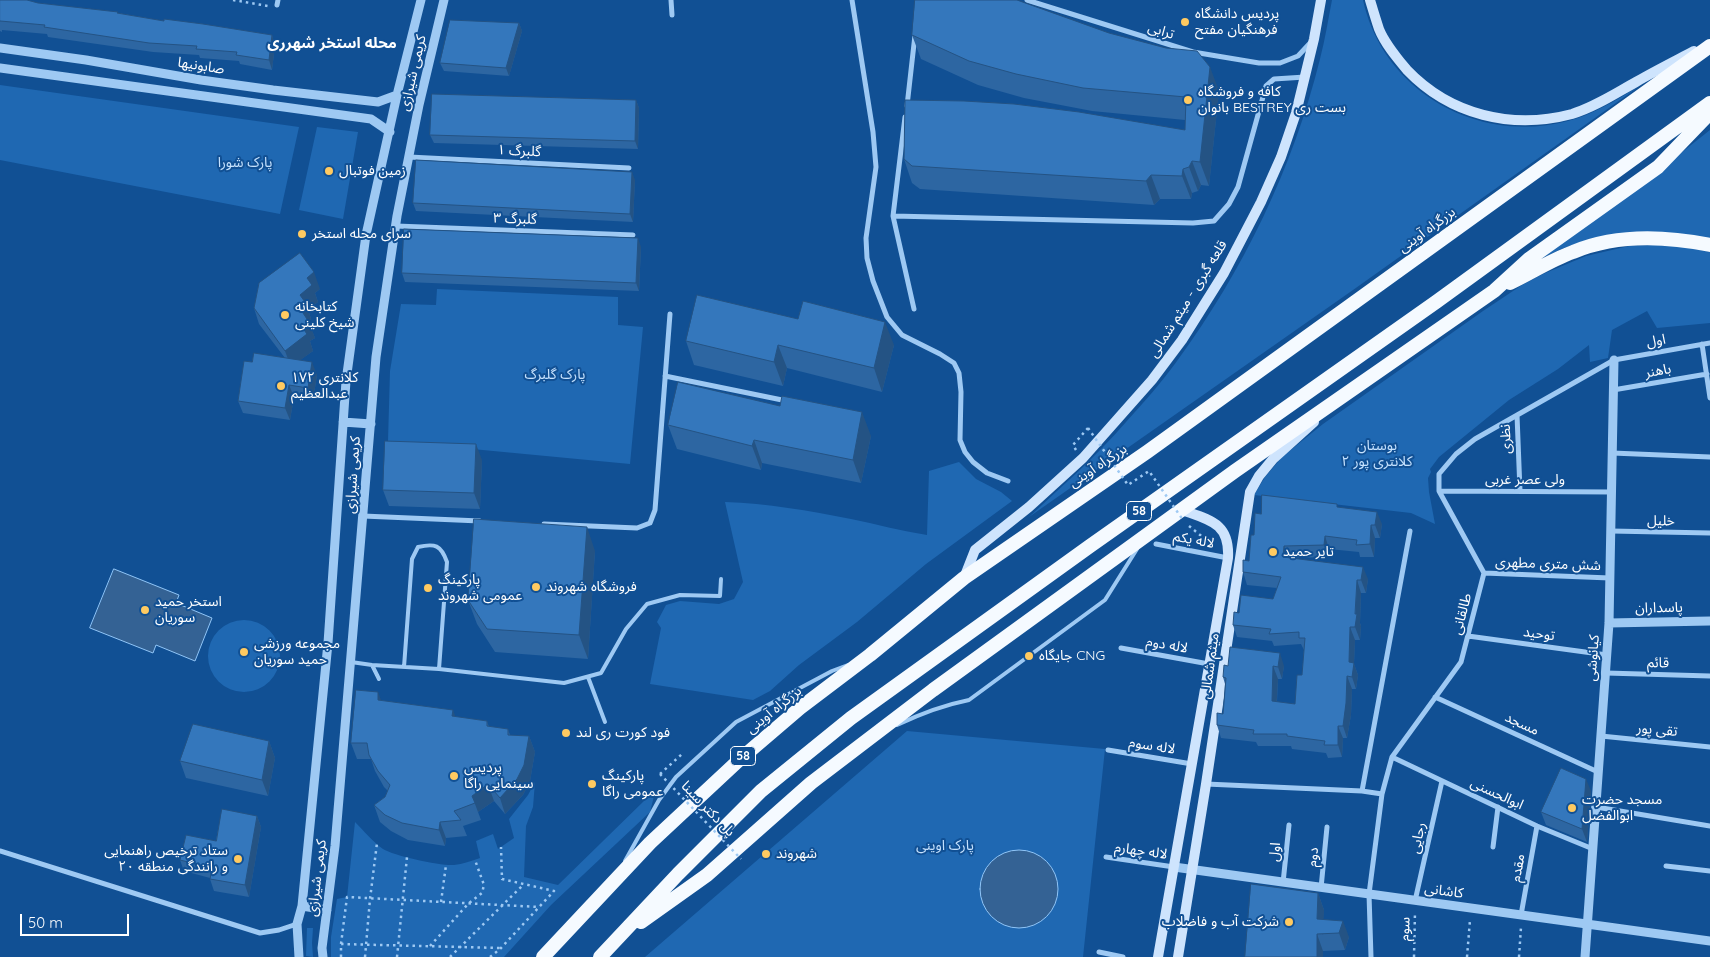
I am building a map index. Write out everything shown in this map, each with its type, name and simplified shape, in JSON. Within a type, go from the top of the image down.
[{"type":"highway","name":"بزرگراه آوینی","points":[[545,954],[650,843],[738,761],[800,708],[870,655],[964,578],[1147,452],[1710,46]]},
{"type":"highway","name":"58","points":[[600,957],[678,874],[761,791],[851,718],[1138,511],[1436,302],[1710,104]]},
{"type":"highway","points":[[616,940],[707,876],[811,783],[866,740],[1149,541],[1235,471],[1494,291],[1529,259],[1658,167],[1710,112]]},
{"type":"highway","points":[[1494,291],[1572,252],[1602,242],[1646,238],[1685,240],[1710,245]]},
{"type":"main road","name":"قلعه گبری - میثم شمالی","points":[[964,578],[976,550],[1030,507],[1083,458],[1152,380],[1182,340],[1224,273],[1261,202],[1287,139],[1305,77],[1321,0]]},
{"type":"main road","points":[[1370,0],[1380,30],[1397,58],[1413,76],[1430,90],[1456,106],[1487,117],[1514,120],[1546,120],[1573,113],[1612,96],[1710,43]]},
{"type":"main road","name":"میثم شمالی","points":[[1178,957],[1250,492],[1259,476],[1273,459],[1298,438],[1327,408]]},
{"type":"main road","name":"میثم شمالی","points":[[1158,957],[1228,558],[1225,532],[1215,523],[1182,515]]},
{"type":"street","name":"کریمی شیرازی","points":[[299,957],[297,924],[302,906],[328,643],[346,381],[366,235],[420,0]]},
{"type":"street","name":"کریمی شیرازی","points":[[323,957],[322,948],[335,846],[376,357],[396,226],[409,157],[444,0]]},
{"type":"street","points":[[671,0],[672,15]]},
{"type":"street","points":[[852,0],[873,132],[876,167],[866,238],[867,258],[873,281],[887,317],[902,335],[954,363],[959,373],[962,392],[960,440],[965,452],[973,462],[987,473],[1008,481]]},
{"type":"street","name":"ترابی","points":[[1027,0],[1192,52],[1259,63],[1280,63],[1298,56],[1314,38]]},
{"type":"street","points":[[914,309],[893,216],[916,29]]},
{"type":"street","name":"صابونیها","points":[[0,48],[86,60],[210,82],[273,90],[378,102],[397,95]]},
{"type":"street","name":"صابونیها","points":[[0,68],[371,119],[390,132]]},
{"type":"street","points":[[893,216],[1193,223],[1214,221],[1229,204],[1238,187],[1266,86],[1274,79],[1305,77]]},
{"type":"street","points":[[346,115],[357,112],[359,107],[358,102],[348,98]]},
{"type":"street","name":"گلبرگ ۱","points":[[409,157],[629,168]]},
{"type":"street","name":"گلبرگ ۳","points":[[396,226],[633,235]]},
{"type":"street","points":[[539,524],[637,528],[650,523],[655,510],[670,314]]},
{"type":"street","points":[[1710,342],[1702,344],[1710,398]]},
{"type":"street","name":"اول","points":[[1614,360],[1702,344]]},
{"type":"street","points":[[1484,573],[1439,491],[1439,474],[1456,454],[1475,439],[1614,360]]},
{"type":"street","name":"کیانوشی","points":[[1585,957],[1610,623],[1614,360]]},
{"type":"street","name":"باهنر","points":[[1613,390],[1706,374]]},
{"type":"street","points":[[665,376],[798,403]]},
{"type":"street","name":"نظری","points":[[1517,415],[1520,491]]},
{"type":"street","points":[[343,422],[371,424]]},
{"type":"street","points":[[1612,454],[1710,457]]},
{"type":"street","name":"ولی عصر غربی","points":[[1439,491],[1612,492]]},
{"type":"street","points":[[363,516],[490,522]]},
{"type":"street","points":[[1362,791],[1410,531]]},
{"type":"street","name":"خلیل","points":[[1611,531],[1710,533]]},
{"type":"street","name":"لاله یکم","points":[[1149,541],[1228,558]]},
{"type":"street","name":"شش متری مطهری","points":[[1484,573],[1610,578]]},
{"type":"street","name":"طالقانی","points":[[1371,957],[1369,894],[1382,794],[1392,757],[1461,662],[1484,573]]},
{"type":"street","name":"پاسداران","points":[[1610,623],[1710,621]]},
{"type":"street","name":"توحید","points":[[1468,636],[1607,654]]},
{"type":"street","name":"لاله دوم","points":[[1121,648],[1209,664]]},
{"type":"street","name":"قائم","points":[[1606,673],[1710,676]]},
{"type":"street","name":"مسجد","points":[[1436,697],[1598,772]]},
{"type":"street","name":"تقی پور","points":[[1601,736],[1710,747]]},
{"type":"street","name":"لاله سوم","points":[[1108,750],[1192,764]]},
{"type":"street","name":"ابوالحسنی","points":[[1392,757],[1537,826],[1593,849]]},
{"type":"street","name":"رجایی","points":[[1415,901],[1442,781]]},
{"type":"street","points":[[1206,784],[1362,791],[1382,794]]},
{"type":"street","points":[[1493,848],[1498,807]]},
{"type":"street","points":[[1596,807],[1710,826]]},
{"type":"street","name":"اول","points":[[1283,882],[1289,825]]},
{"type":"street","name":"مقدم","points":[[1522,915],[1537,826]]},
{"type":"street","name":"دوم","points":[[1321,888],[1327,827]]},
{"type":"street","points":[[0,851],[260,933],[279,930],[297,924]]},
{"type":"street","name":"لاله چهارم","points":[[1106,858],[1174,867]]},
{"type":"street","points":[[1666,866],[1710,872]]},
{"type":"street","name":"کاشانی","points":[[1174,867],[1710,941]]},
{"type":"street","points":[[302,906],[327,910]]},
{"type":"street","points":[[1098,952],[1123,957]]},
{"type":"lane","points":[[866,740],[916,716],[953,703],[969,700],[1105,600],[1149,541]]},
{"type":"lane","points":[[404,668],[412,559],[418,547],[427,545],[437,546],[444,552],[447,562],[439,668]]},
{"type":"lane","points":[[351,662],[372,666],[439,668],[564,683],[601,674],[626,630],[647,604],[680,595],[720,596],[721,579]]},
{"type":"lane","points":[[614,881],[659,800],[676,777],[736,722],[832,671],[870,655]]},
{"type":"lane","points":[[372,666],[378,679]]},
{"type":"lane","points":[[588,677],[605,722]]},
{"type":"path","points":[[232,0],[269,6],[277,3]]},
{"type":"path","points":[[1073,445],[1088,428],[1128,485],[1149,471],[1182,515]]},
{"type":"path","name":"پل دکتر سینا","points":[[682,754],[660,774],[741,859]]},
{"type":"path","points":[[365,957],[377,843]]},
{"type":"path","points":[[490,957],[554,891],[502,879],[501,847]]},
{"type":"path","points":[[397,957],[407,857]]},
{"type":"path","points":[[430,947],[468,904],[482,893],[484,885],[475,860]]},
{"type":"path","points":[[441,902],[446,865]]},
{"type":"path","points":[[450,957],[524,884]]},
{"type":"path","points":[[341,957],[347,898],[539,907]]},
{"type":"path","name":"سوم","points":[[1414,957],[1415,901]]},
{"type":"path","points":[[1467,957],[1472,908]]},
{"type":"path","points":[[1519,957],[1522,915]]},
{"type":"path","points":[[341,944],[500,948]]},
{"type":"green space","points":[[1332,0],[1363,0],[1374,33],[1391,61],[1413,85],[1440,104],[1469,118],[1501,125],[1534,126],[1568,121],[1595,111],[1637,88],[1029,517],[1115,435],[1153,392],[1201,327],[1223,291],[1263,217],[1296,140],[1320,59]]},
{"type":"green space","name":"پارک شورا","points":[[0,85],[299,127],[280,214],[0,160]]},
{"type":"green space","name":"زمین فوتبال","points":[[317,127],[358,132],[343,219],[299,210]]},
{"type":"green space","points":[[1710,130],[1710,238],[1584,241],[1561,249],[1534,262],[1648,179]]},
{"type":"green space","name":"بوستان کلانتری پور ۲","points":[[1629,246],[1678,246],[1710,252],[1710,323],[1657,328],[1647,311],[1612,330],[1608,358],[1590,362],[1589,345],[1558,369],[1509,400],[1439,457],[1430,469],[1431,472],[1428,478],[1429,492],[1435,524],[1411,513],[1254,495],[1265,477],[1282,457],[1323,424],[1522,285],[1586,256]]},
{"type":"green space","name":"پارک گلبرگ","points":[[437,289],[618,297],[618,325],[643,327],[630,464],[388,441],[390,371],[401,304],[436,305]]},
{"type":"green space","points":[[959,462],[976,479],[1001,492],[1012,501],[926,564],[857,622],[799,665],[770,691],[753,700],[650,684],[661,628],[657,622],[666,605],[680,601],[719,604],[734,599],[743,582],[725,502],[804,510],[927,535],[929,471]]},
{"type":"green space","name":"مجموعه ورزشی حمید سوریان","points":[[244,620],[264,626],[274,636],[280,656],[274,676],[264,686],[244,692],[224,686],[214,676],[208,656],[214,636],[224,626]]},
{"type":"green space","name":"پارک اوینی","points":[[907,731],[1105,749],[1083,957],[645,957]]},
{"type":"green space","points":[[535,782],[533,807],[526,826],[524,877],[558,885],[646,799],[654,796],[650,812],[551,905],[504,957],[331,957],[331,937],[337,899],[347,897],[355,822],[376,843],[389,852],[429,862],[448,865],[461,864],[480,858],[476,841],[493,834],[498,849],[514,838],[509,819],[528,795]]},
{"type":"green space","points":[[307,928],[313,928],[313,957],[306,956]]},
{"type":"shaded area","name":"استخر حمید سوریان","points":[[114,569],[179,595],[176,603],[212,618],[195,661],[156,645],[153,653],[90,628]]},
{"type":"shaded area","points":[[1019,850],[1034,853],[1047,861],[1055,874],[1058,889],[1055,904],[1047,917],[1034,925],[1019,928],[1004,925],[991,917],[983,904],[980,889],[983,874],[991,861],[1004,853]]},
{"type":"building","points":[[0,0],[27,0],[272,35],[269,60],[236,55],[237,52],[196,49],[197,46],[149,43],[44,27],[45,25],[0,21]]},
{"type":"building","points":[[915,0],[1017,0],[1109,33],[1166,48],[1197,51],[1210,67],[1200,162],[1192,161],[1189,167],[1183,169],[1182,176],[1151,175],[1146,181],[912,166],[904,159],[905,100],[1014,104],[1079,112],[1185,130],[1186,97],[1083,88],[1016,74],[969,61],[912,35]]},
{"type":"building","points":[[450,20],[519,23],[506,68],[440,63]]},
{"type":"building","points":[[432,94],[636,100],[635,141],[430,135]]},
{"type":"building","points":[[416,160],[632,172],[630,214],[413,203]]},
{"type":"building","points":[[404,229],[638,238],[636,283],[402,273]]},
{"type":"building","name":"کتابخانه شیخ کلینی","points":[[300,253],[314,272],[307,278],[312,285],[300,295],[305,302],[299,307],[309,322],[302,327],[307,334],[285,351],[254,308],[259,283]]},
{"type":"building","points":[[697,295],[798,319],[803,301],[885,322],[874,368],[778,345],[774,362],[686,341]]},
{"type":"building","name":"کلانتری ۱۷۲ عبدالعظیم","points":[[254,353],[312,362],[308,388],[289,385],[285,408],[238,401],[244,361],[252,362]]},
{"type":"building","points":[[678,382],[780,406],[782,396],[862,412],[853,460],[754,440],[752,446],[668,425]]},
{"type":"building","points":[[385,441],[476,444],[474,493],[383,490]]},
{"type":"building","points":[[1262,495],[1337,504],[1337,507],[1377,512],[1375,525],[1371,525],[1370,544],[1356,545],[1357,540],[1325,536],[1324,545],[1284,546],[1283,557],[1363,567],[1361,580],[1357,580],[1355,627],[1350,627],[1349,662],[1354,663],[1352,677],[1347,676],[1343,726],[1338,726],[1338,745],[1324,745],[1325,741],[1287,736],[1287,734],[1253,734],[1254,730],[1217,725],[1217,713],[1223,714],[1226,678],[1223,677],[1224,665],[1228,666],[1230,647],[1280,653],[1278,667],[1273,666],[1272,701],[1295,704],[1297,675],[1302,675],[1305,638],[1299,638],[1299,632],[1269,634],[1271,629],[1233,625],[1234,612],[1239,613],[1241,595],[1273,599],[1281,577],[1243,572],[1243,560],[1249,561],[1251,535],[1254,535],[1255,513],[1261,514]]},
{"type":"building","name":"فروشگاه شهروند","points":[[474,519],[587,527],[579,635],[487,629],[468,600]]},
{"type":"building","name":"پردیس سینمایی راگا","points":[[356,690],[378,692],[378,700],[453,710],[452,716],[487,721],[487,726],[508,729],[508,735],[529,736],[524,765],[517,779],[500,798],[488,784],[472,796],[475,803],[454,811],[461,820],[440,822],[439,830],[402,823],[385,815],[374,805],[385,797],[390,785],[378,771],[369,755],[367,743],[351,743]]},
{"type":"building","points":[[193,724],[269,741],[262,780],[180,761]]},
{"type":"building","name":"مسجد حضرت ابوالفضل","points":[[1561,768],[1586,779],[1582,829],[1541,812]]},
{"type":"building","points":[[222,809],[257,816],[245,885],[210,879],[212,868],[180,860],[186,835],[216,841]]},
{"type":"building","name":"شرکت آب و فاضلاب","points":[[1251,884],[1318,893],[1317,919],[1343,921],[1339,933],[1317,934],[1317,957],[1245,957]]},
{"type":"place","name":"پردیس دانشگاه فرهنگیان مفتح","points":[[1185,22]]},
{"type":"place","name":"کافه و فروشگاه بانوان BESTREY بست ری","points":[[1188,100]]},
{"type":"place","name":"زمین فوتبال","points":[[329,171]]},
{"type":"place","name":"سرای محله استخر","points":[[302,234]]},
{"type":"place","name":"کتابخانه شیخ کلینی","points":[[285,315]]},
{"type":"place","name":"کلانتری ۱۷۲ عبدالعظیم","points":[[281,386]]},
{"type":"place","name":"تایر حمید","points":[[1273,552]]},
{"type":"place","name":"فروشگاه شهروند","points":[[536,587]]},
{"type":"place","name":"پارکینگ عمومی شهروند","points":[[428,588]]},
{"type":"place","name":"استخر حمید سوریان","points":[[145,610]]},
{"type":"place","name":"مجموعه ورزشی حمید سوریان","points":[[244,652]]},
{"type":"place","name":"جایگاه CNG","points":[[1029,656]]},
{"type":"place","name":"فود کورت ری لند","points":[[566,733]]},
{"type":"place","name":"پردیس سینمایی راگا","points":[[454,776]]},
{"type":"place","name":"پارکینگ عمومی راگا","points":[[592,784]]},
{"type":"place","name":"مسجد حضرت ابوالفضل","points":[[1572,808]]},
{"type":"place","name":"شهروند","points":[[766,854]]},
{"type":"place","name":"ستاد ترخیص راهنمایی و رانندگی منطقه ۲۰","points":[[238,859]]},
{"type":"place","name":"شرکت آب و فاضلاب","points":[[1289,922]]},
{"type":"district","name":"محله استخر شهرری","points":[[332,43]]}]
